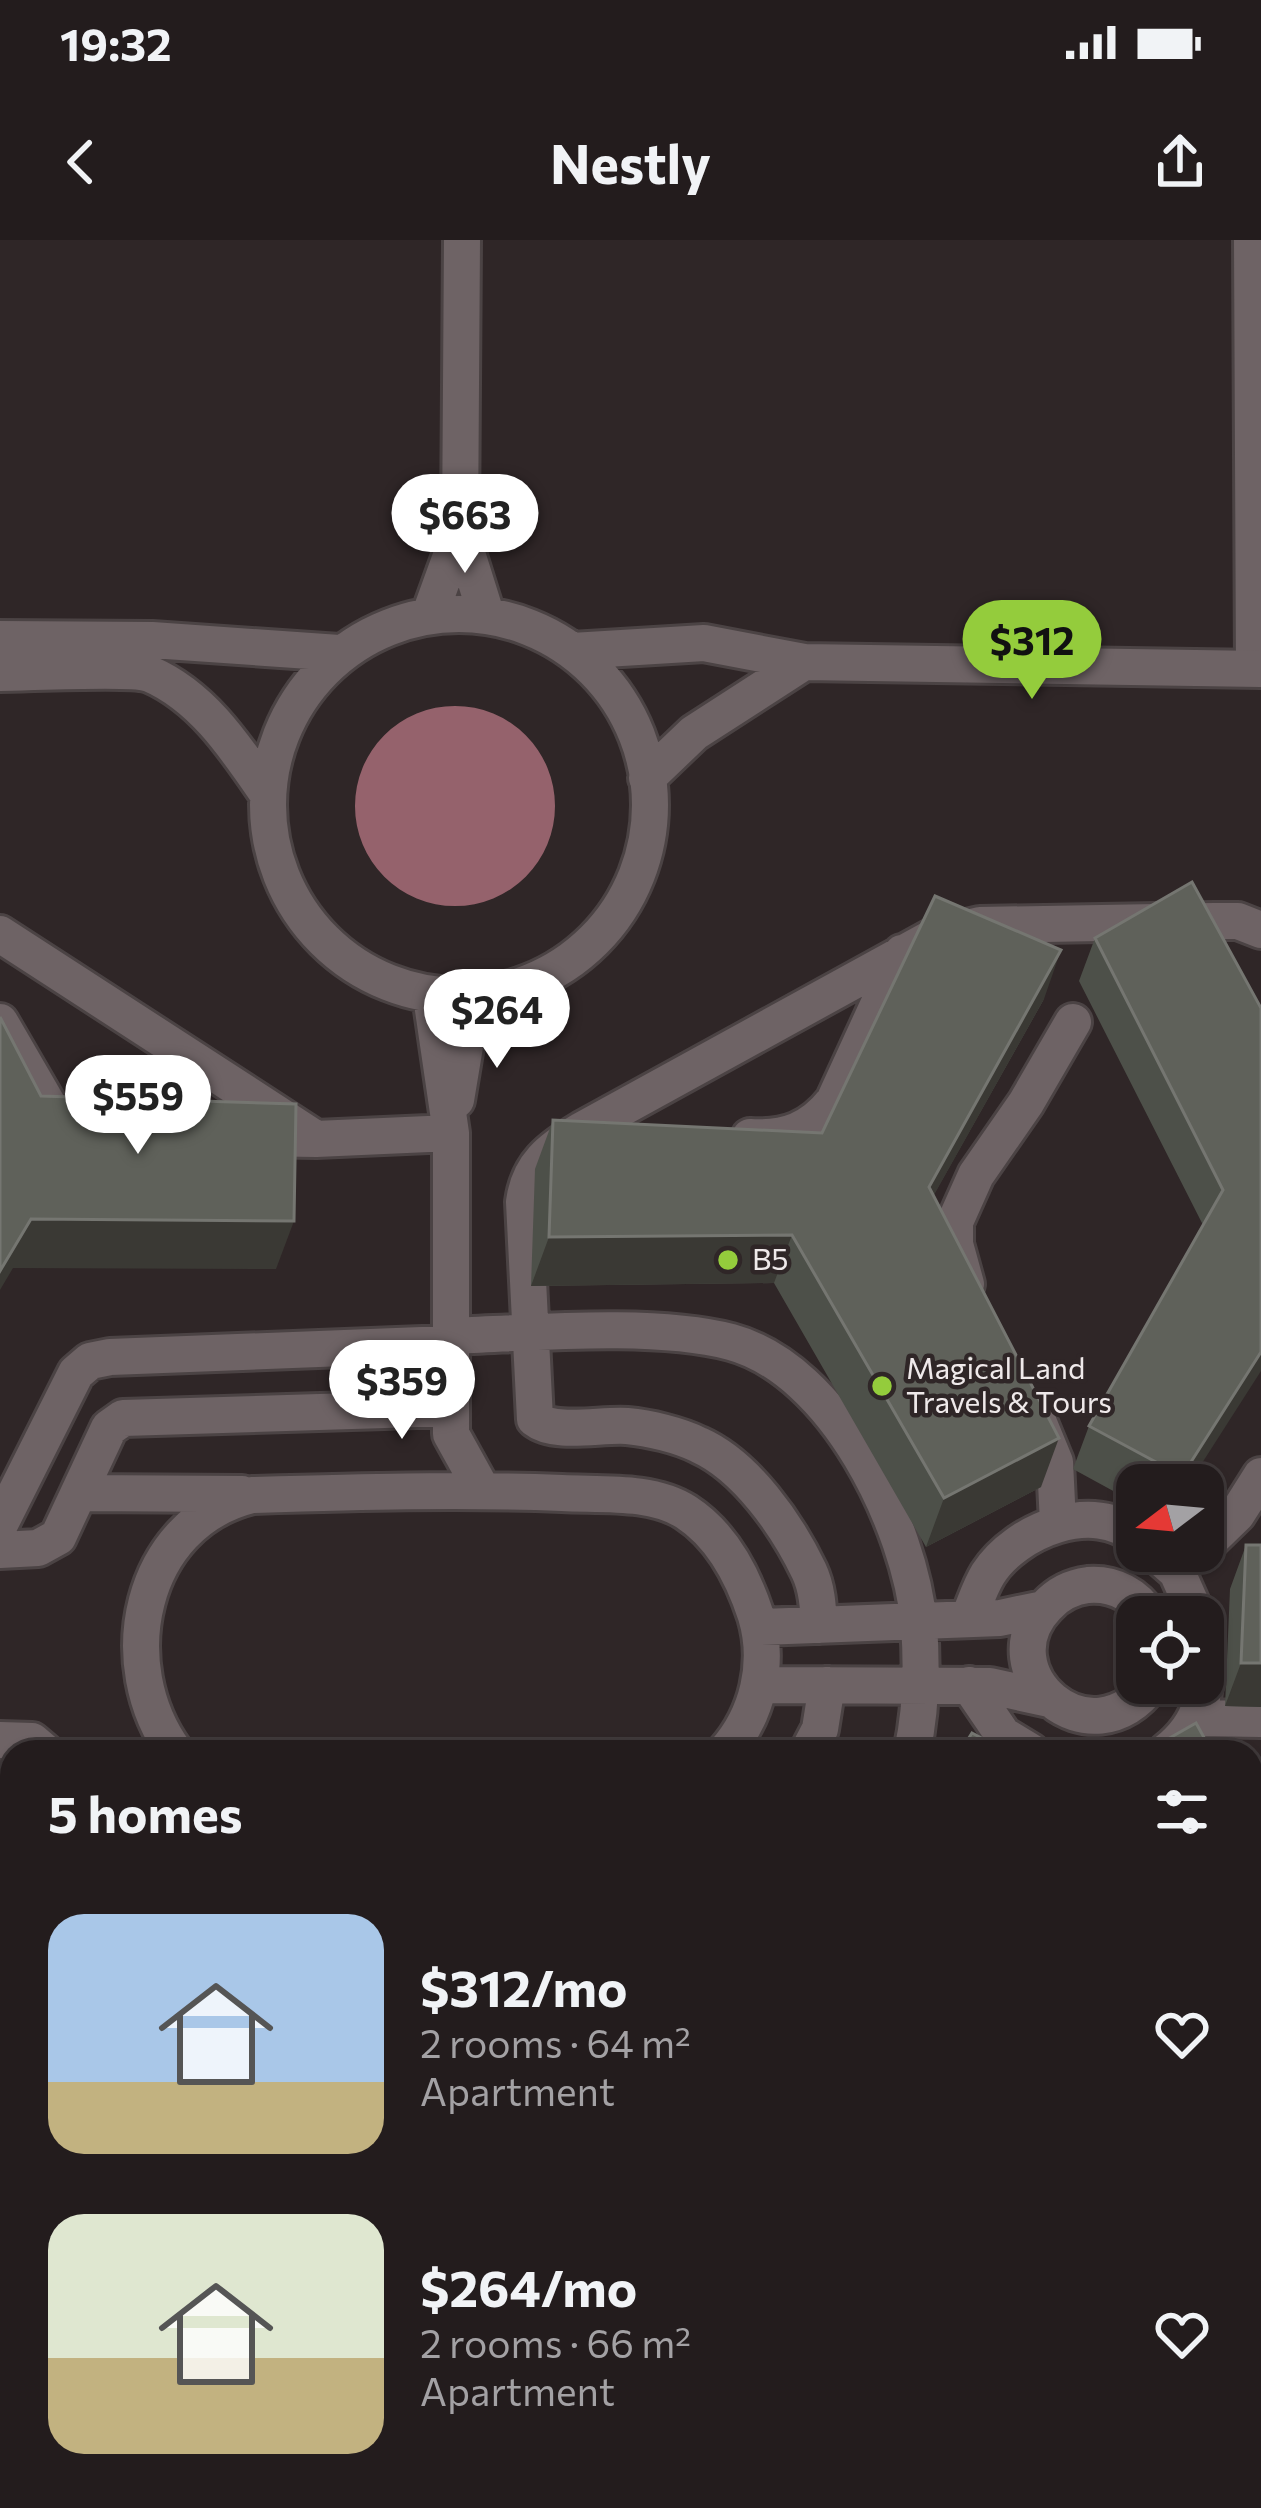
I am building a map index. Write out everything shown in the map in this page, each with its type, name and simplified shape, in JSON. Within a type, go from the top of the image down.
[{"type":"street","points":[[462,240],[460,531],[486,614]]},
{"type":"street","points":[[572,651],[704,643],[804,662],[1258,669],[1252,240]]},
{"type":"street","points":[[430,614],[460,531]]},
{"type":"street","points":[[430,614],[486,614],[540,630],[572,651],[587,661],[623,704],[645,756],[651,812],[641,867],[616,918],[577,958],[528,986],[473,998],[431,996],[377,979],[329,947],[294,903],[272,850],[268,793],[278,740],[303,692],[339,653],[382,628],[430,614]]},
{"type":"street","points":[[0,639],[152,640],[339,653]]},
{"type":"street","points":[[647,778],[694,733],[804,662]]},
{"type":"street","points":[[0,673],[147,673],[225,730],[268,793]]},
{"type":"street","points":[[819,1625],[817,1594],[809,1571],[757,1492],[725,1462],[699,1444],[630,1426],[538,1423],[531,1405],[527,1181],[537,1163],[582,1130],[937,934],[980,925],[1214,921],[1259,926]]},
{"type":"street","points":[[0,934],[316,1139]]},
{"type":"street","points":[[723,1136],[770,1138],[795,1133],[818,1120],[834,1101],[902,952]]},
{"type":"street","points":[[431,996],[451,1133]]},
{"type":"street","points":[[473,998],[451,1133],[449,1340],[451,1421],[482,1490]]},
{"type":"street","points":[[0,1022],[64,1135],[110,1135]]},
{"type":"street","points":[[982,1322],[960,1264],[955,1222],[976,1175],[1073,1022]]},
{"type":"street","points":[[582,1130],[652,1133]]},
{"type":"street","points":[[202,1137],[316,1139],[451,1133]]},
{"type":"street","points":[[0,1524],[76,1373],[90,1361],[529,1334],[669,1333],[732,1342],[767,1357],[803,1384],[863,1460],[884,1502],[900,1543],[919,1622],[915,1740]]},
{"type":"street","points":[[1021,1389],[1055,1462],[1058,1523]]},
{"type":"street","points":[[0,1550],[49,1545],[58,1537],[109,1428],[123,1418],[451,1421]]},
{"type":"street","points":[[412,1491],[451,1421]]},
{"type":"street","points":[[1224,1524],[1237,1514],[1261,1476]]},
{"type":"street","points":[[80,1493],[482,1490],[652,1498],[685,1511],[714,1537],[736,1565],[759,1627],[761,1685],[731,1740]]},
{"type":"street","points":[[169,1740],[144,1688],[139,1664],[142,1612],[162,1563],[180,1538],[216,1508],[252,1495]]},
{"type":"street","points":[[969,1617],[989,1571],[1031,1535],[1058,1523],[1107,1522],[1116,1526]]},
{"type":"street","points":[[759,1627],[1000,1618],[1043,1609],[1076,1587],[1094,1585],[1114,1587],[1132,1596]]},
{"type":"street","points":[[1043,1609],[1028,1645],[1030,1665],[1049,1699]]},
{"type":"street","points":[[761,1685],[1011,1688],[1049,1699],[1084,1717],[1104,1717],[1130,1704]]},
{"type":"street","points":[[815,1740],[827,1685]]},
{"type":"street","points":[[969,1685],[1011,1740]]},
{"type":"street","points":[[1185,1740],[1196,1704]]},
{"type":"street","points":[[1185,1740],[1261,1719]]},
{"type":"shaded area","points":[[455,706],[493,713],[526,735],[548,768],[555,806],[548,844],[526,877],[493,899],[455,906],[417,899],[384,877],[362,844],[355,806],[362,768],[384,735],[417,713]]},
{"type":"building","points":[[1192,882],[1261,1008],[1261,1352],[1190,1464],[1160,1464],[1089,1426],[1223,1190],[1095,938]]},
{"type":"building","name":"B5","points":[[935,896],[1061,950],[929,1187],[1059,1438],[944,1498],[792,1235],[549,1237],[553,1120],[822,1133]]},
{"type":"building","points":[[0,1017],[41,1096],[296,1104],[294,1221],[31,1219],[0,1271]]},
{"type":"building","points":[[1246,1545],[1261,1545],[1261,1663],[1241,1663]]},
{"type":"building","points":[[1196,1723],[1205,1740],[1166,1740]]},
{"type":"place","name":"B5","points":[[728,1260]]},
{"type":"place","name":"Magical Land Travels & Tours","points":[[882,1386]]}]
